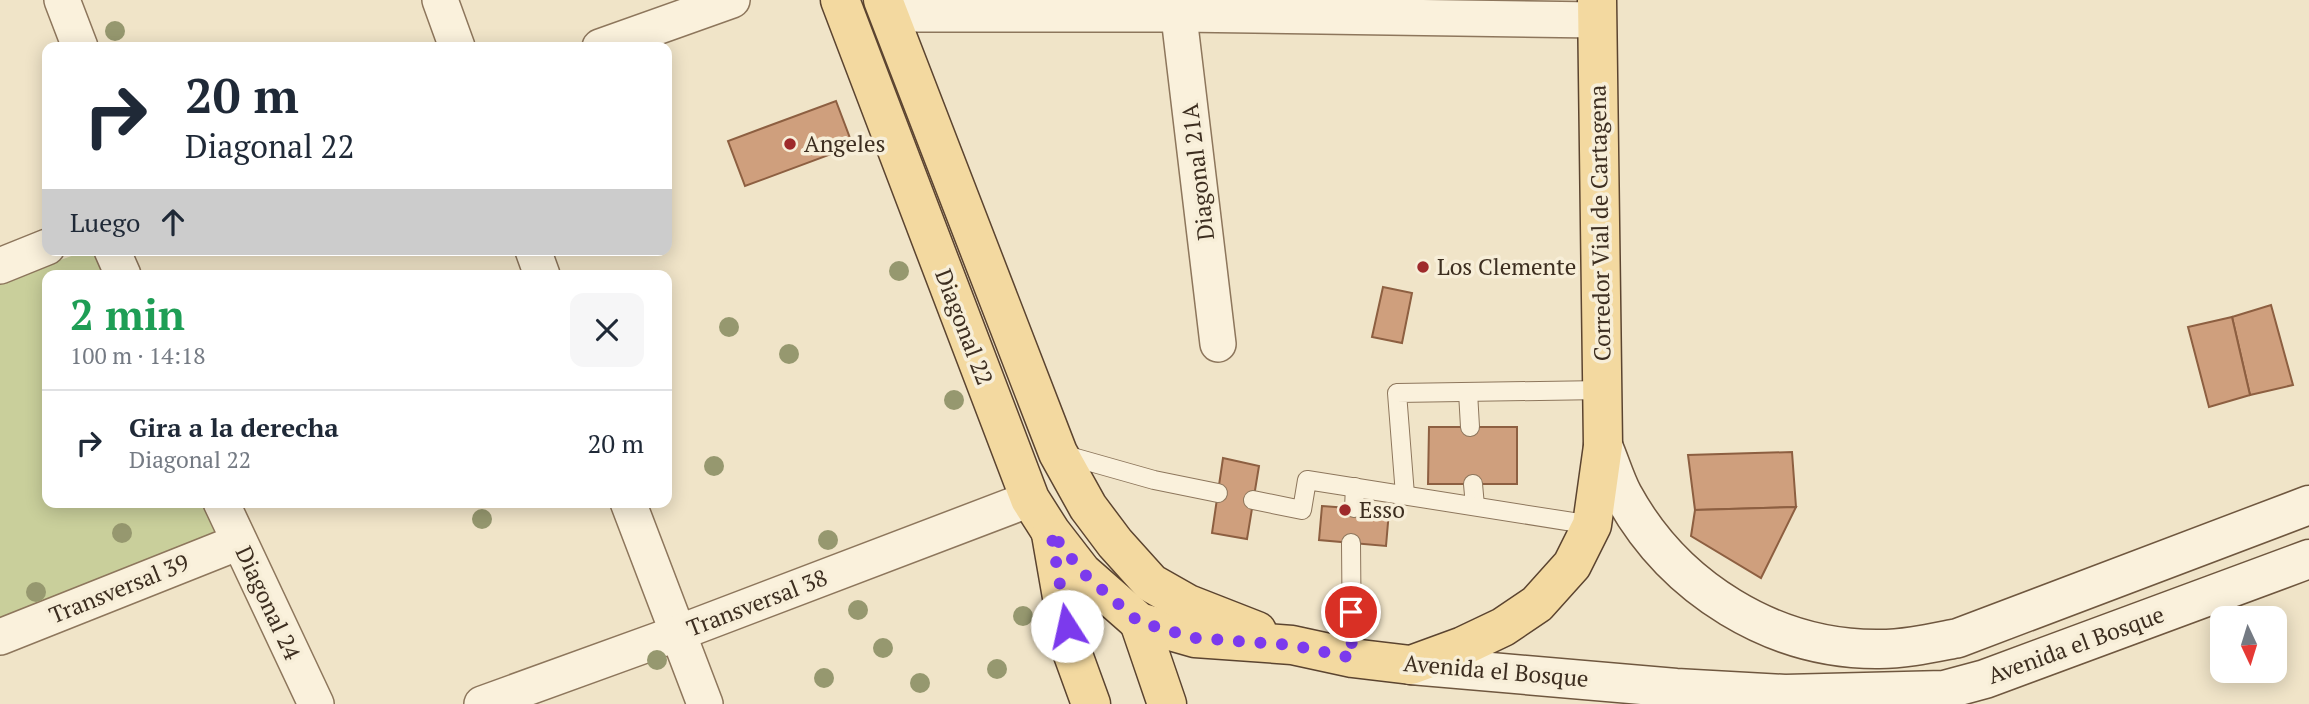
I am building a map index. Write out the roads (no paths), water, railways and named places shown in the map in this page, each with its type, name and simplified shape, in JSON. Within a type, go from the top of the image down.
[{"type":"main road","name":"Diagonal 22","points":[[839,0],[1030,499],[1082,572],[1139,622]]},
{"type":"main road","name":"Diagonal 22","points":[[886,7],[1058,453]]},
{"type":"main road","name":"Corredor Vial de Cartagena","points":[[1412,665],[1463,646],[1503,627],[1537,604],[1572,565],[1592,525],[1603,446],[1597,10]]},
{"type":"main road","points":[[909,183],[947,166]]},
{"type":"main road","name":"Avenida el Bosque","points":[[1603,446],[1623,495],[1651,538],[1686,577],[1728,607],[1776,630],[1827,645],[1879,649],[1919,646],[1958,638],[2304,505]]},
{"type":"main road","name":"Avenida el Bosque","points":[[1058,453],[1088,507],[1115,543],[1151,583],[1188,604],[1292,645]]},
{"type":"main road","points":[[1051,532],[1071,649],[1091,704]]},
{"type":"main road","name":"Avenida el Bosque","points":[[1139,622],[1195,638],[1292,645],[1352,658],[1585,691],[1676,688],[1775,699],[1901,698],[1985,679],[2309,559]]},
{"type":"main road","points":[[1139,622],[1167,704]]},
{"type":"street","points":[[62,0],[78,42]]},
{"type":"street","points":[[440,0],[455,42]]},
{"type":"street","points":[[614,42],[732,0]]},
{"type":"street","points":[[886,7],[1597,10]]},
{"type":"street","name":"Diagonal 21A","points":[[1179,7],[1218,344]]},
{"type":"street","points":[[0,266],[42,249]]},
{"type":"street","name":"Transversal 38","points":[[482,704],[678,633],[1030,499]]},
{"type":"street","name":"Diagonal 24","points":[[225,508],[316,704]]},
{"type":"street","points":[[630,508],[705,704]]},
{"type":"street","name":"Transversal 39","points":[[0,637],[239,542]]},
{"type":"lane","points":[[1405,495],[1397,393],[1603,390]]},
{"type":"lane","points":[[1468,392],[1470,427]]},
{"type":"lane","points":[[1058,453],[1154,480],[1218,493]]},
{"type":"lane","points":[[1253,500],[1302,510],[1307,480],[1592,525]]},
{"type":"lane","points":[[1473,484],[1475,506]]},
{"type":"lane","points":[[1354,508],[1355,487]]},
{"type":"lane","points":[[1351,543],[1352,658]]},
{"type":"place","name":"Angeles","points":[[790,144]]},
{"type":"place","name":"Los Clemente","points":[[1423,267]]},
{"type":"place","name":"Esso","points":[[1345,510]]}]
